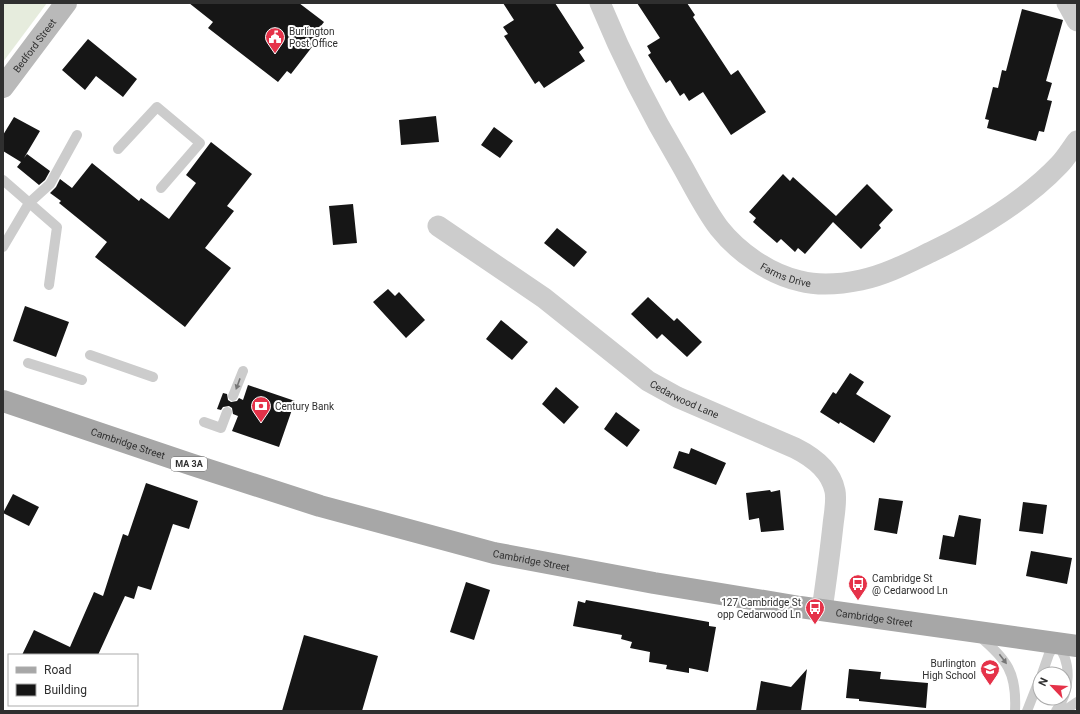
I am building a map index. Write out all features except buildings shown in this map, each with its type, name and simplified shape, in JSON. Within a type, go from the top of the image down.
[{"type":"main road","name":"Bedford Street","points":[[3,87],[66,3]]},
{"type":"main road","name":"Cambridge Street","points":[[3,401],[320,506],[494,554],[654,583],[822,610],[1067,645]]},
{"type":"street","name":"Farms Drive","points":[[600,3],[615,39],[639,89],[701,199],[720,229],[749,256],[767,268],[783,276],[801,282],[820,284],[861,280],[879,275],[952,242],[1018,200],[1032,189],[1060,164],[1077,140]]},
{"type":"street","points":[[1067,3],[1077,21]]},
{"type":"street","name":"Cedarwood Lane","points":[[438,226],[544,298],[648,381],[677,397],[795,448],[809,455],[818,463],[830,478],[836,492],[822,610]]},
{"type":"lane","points":[[118,149],[157,107],[200,143],[161,188]]},
{"type":"lane","points":[[3,248],[29,203],[50,184],[77,135]]},
{"type":"lane","points":[[3,180],[57,227],[49,286]]},
{"type":"lane","points":[[90,355],[153,377]]},
{"type":"lane","points":[[28,363],[82,380]]},
{"type":"lane","points":[[233,396],[242,371]]},
{"type":"lane","points":[[204,422],[222,428],[227,412]]},
{"type":"lane","points":[[975,632],[996,650],[1009,668],[1015,688],[1015,711]]},
{"type":"lane","points":[[1045,666],[1049,654],[1067,645]]},
{"type":"lane","points":[[1056,711],[1065,696],[1068,685],[1068,676],[1062,650],[1067,645]]},
{"type":"lane","points":[[1027,711],[1032,698]]},
{"type":"lane","points":[[1064,711],[1077,702]]},
{"type":"green space","points":[[3,3],[47,3],[3,62]]},
{"type":"place","name":"Burlington Post Office","points":[[275,54]]},
{"type":"place","name":"Century Bank","points":[[261,423]]},
{"type":"place","name":"Cambridge St @ Cedarwood Ln","points":[[858,601]]},
{"type":"place","name":"127 Cambridge St opp Cedarwood Ln","points":[[815,625]]},
{"type":"place","name":"Burlington High School","points":[[990,686]]}]
